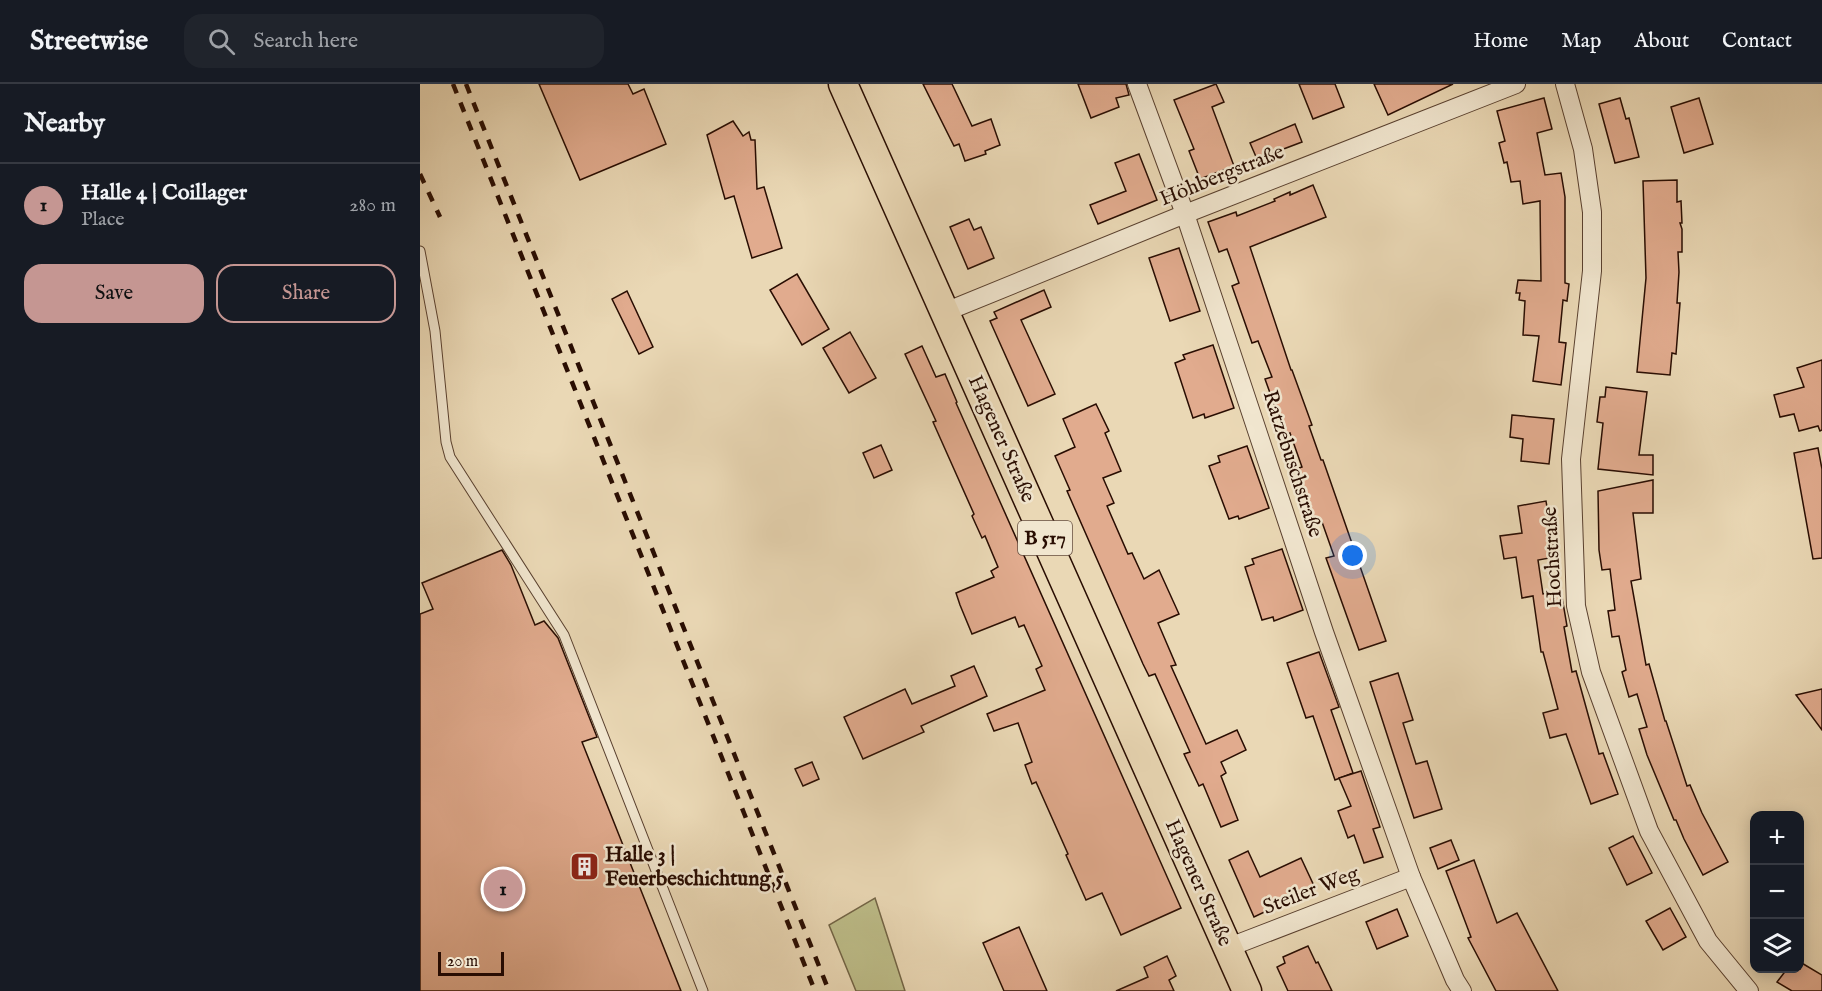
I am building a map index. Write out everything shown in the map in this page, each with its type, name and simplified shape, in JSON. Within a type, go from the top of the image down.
[{"type":"main road","name":"Hagener Straße","points":[[843,84],[1247,991]]},
{"type":"street","name":"Ratzebuschstraße","points":[[1137,84],[1185,214],[1324,632],[1411,876],[1455,980],[1462,991]]},
{"type":"street","name":"Höhbergstraße","points":[[945,312],[1185,214],[1516,84]]},
{"type":"street","name":"Hochstraße","points":[[1565,84],[1583,149],[1592,212],[1592,271],[1571,459],[1576,606],[1591,672],[1649,831],[1708,941],[1749,991]]},
{"type":"street","name":"Steiler Weg","points":[[1227,948],[1411,876]]},
{"type":"lane","points":[[420,251],[435,331],[446,442],[450,457],[564,635],[703,991]]},
{"type":"green space","points":[[875,898],[905,991],[856,991],[829,925]]},
{"type":"building","points":[[539,84],[628,84],[633,94],[644,89],[666,144],[580,180]]},
{"type":"building","points":[[923,84],[952,84],[972,126],[991,119],[1000,145],[985,151],[986,154],[965,161],[959,144],[954,146]]},
{"type":"building","points":[[1078,84],[1126,84],[1129,95],[1116,98],[1119,107],[1091,118]]},
{"type":"building","points":[[1216,84],[1224,102],[1212,107],[1234,166],[1200,179],[1189,151],[1194,149],[1174,100]]},
{"type":"building","points":[[1299,84],[1335,84],[1344,107],[1313,119]]},
{"type":"building","points":[[1374,84],[1453,84],[1388,115]]},
{"type":"building","points":[[1544,98],[1552,129],[1537,133],[1545,175],[1561,173],[1565,197],[1565,283],[1569,284],[1567,301],[1563,300],[1559,342],[1566,343],[1561,385],[1533,381],[1539,336],[1523,335],[1525,301],[1519,300],[1520,293],[1516,293],[1518,280],[1541,281],[1540,201],[1523,204],[1520,181],[1511,182],[1507,162],[1504,163],[1499,143],[1505,141],[1497,111]]},
{"type":"building","points":[[1620,98],[1626,119],[1629,118],[1639,157],[1615,163],[1599,104]]},
{"type":"building","points":[[1699,98],[1713,144],[1684,153],[1671,107]]},
{"type":"building","points":[[733,121],[743,136],[749,132],[751,140],[755,140],[757,189],[764,187],[782,248],[752,258],[734,196],[725,199],[707,135]]},
{"type":"building","points":[[1295,124],[1302,142],[1257,159],[1250,143]]},
{"type":"building","points":[[1139,154],[1157,200],[1098,224],[1090,205],[1126,191],[1115,163]]},
{"type":"building","points":[[1677,180],[1677,202],[1681,201],[1682,252],[1678,252],[1677,303],[1680,303],[1676,354],[1672,353],[1670,375],[1637,372],[1646,278],[1643,181]]},
{"type":"building","points":[[1313,185],[1326,217],[1250,247],[1312,425],[1309,426],[1386,641],[1359,650],[1326,558],[1334,556],[1322,522],[1316,525],[1296,469],[1302,467],[1290,433],[1285,435],[1265,379],[1272,377],[1258,341],[1252,343],[1232,286],[1239,283],[1227,249],[1219,252],[1208,222],[1236,212],[1237,216],[1275,201],[1274,199],[1290,192],[1290,195]]},
{"type":"building","points":[[969,219],[974,230],[981,227],[994,258],[968,269],[950,227]]},
{"type":"building","points":[[1179,248],[1200,311],[1170,321],[1149,258]]},
{"type":"building","points":[[797,274],[829,329],[802,345],[770,290]]},
{"type":"building","points":[[1044,290],[1051,307],[1021,320],[1055,394],[1028,406],[990,321],[997,318],[994,312]]},
{"type":"building","points":[[627,291],[653,347],[639,354],[612,299]]},
{"type":"building","points":[[850,332],[876,378],[849,393],[823,348]]},
{"type":"building","points":[[1213,345],[1234,408],[1205,418],[1204,414],[1193,418],[1175,363],[1185,359],[1183,355]]},
{"type":"building","points":[[922,346],[936,377],[945,374],[1181,908],[1121,935],[1102,893],[1086,900],[1036,782],[1032,784],[1025,765],[1032,762],[1018,723],[994,731],[987,714],[1045,690],[1036,669],[1042,666],[1024,625],[1019,627],[1015,617],[972,634],[960,605],[956,593],[994,577],[991,571],[998,567],[985,536],[982,538],[972,516],[974,514],[933,422],[936,421],[905,354]]},
{"type":"building","points":[[1822,360],[1822,430],[1820,431],[1818,426],[1799,431],[1794,414],[1780,417],[1774,395],[1804,387],[1797,368]]},
{"type":"building","points":[[1606,387],[1647,392],[1639,455],[1653,455],[1653,475],[1598,469],[1603,423],[1597,422],[1600,397],[1605,397]]},
{"type":"building","points":[[1096,404],[1109,431],[1105,433],[1121,471],[1103,478],[1114,503],[1107,506],[1128,554],[1132,553],[1144,579],[1159,570],[1179,614],[1158,623],[1176,665],[1171,666],[1206,744],[1237,730],[1246,750],[1221,762],[1226,773],[1221,776],[1238,820],[1221,827],[1203,784],[1199,786],[1184,754],[1190,752],[1155,674],[1149,676],[1143,664],[1067,491],[1070,490],[1055,456],[1075,447],[1063,419]]},
{"type":"building","points":[[1512,415],[1554,419],[1549,464],[1521,461],[1523,439],[1510,437]]},
{"type":"building","points":[[881,445],[892,470],[874,478],[863,453]]},
{"type":"building","points":[[1247,446],[1269,508],[1239,519],[1238,516],[1229,519],[1209,466],[1220,462],[1218,456]]},
{"type":"building","points":[[1818,448],[1822,469],[1822,558],[1813,559],[1794,453]]},
{"type":"building","points":[[1653,480],[1653,513],[1633,513],[1641,579],[1631,581],[1646,665],[1649,664],[1687,786],[1690,785],[1728,862],[1703,875],[1674,820],[1647,755],[1639,729],[1647,727],[1637,694],[1629,697],[1622,672],[1626,670],[1619,636],[1612,637],[1608,611],[1615,610],[1610,569],[1602,570],[1599,550],[1598,491]]},
{"type":"building","points":[[1546,501],[1555,557],[1538,560],[1543,594],[1561,591],[1567,626],[1564,627],[1572,672],[1576,671],[1599,754],[1603,753],[1618,794],[1591,804],[1566,734],[1550,738],[1543,713],[1558,709],[1543,652],[1541,652],[1533,596],[1522,598],[1516,557],[1504,559],[1500,536],[1522,533],[1518,506]]},
{"type":"building","points":[[1282,549],[1303,610],[1274,621],[1273,617],[1262,620],[1245,567],[1254,564],[1252,559]]},
{"type":"building","points":[[502,550],[511,565],[535,625],[544,621],[558,638],[597,737],[582,742],[681,991],[420,991],[420,614],[433,609],[422,583]]},
{"type":"building","points":[[1319,652],[1339,707],[1331,710],[1353,773],[1335,780],[1313,716],[1306,718],[1287,663]]},
{"type":"building","points":[[974,666],[987,696],[921,726],[924,732],[863,759],[844,717],[905,689],[912,704],[955,686],[951,676]]},
{"type":"building","points":[[1398,673],[1413,720],[1403,723],[1416,764],[1427,761],[1442,809],[1414,818],[1370,682]]},
{"type":"building","points":[[1822,689],[1822,730],[1796,695]]},
{"type":"building","points":[[812,762],[819,779],[803,786],[795,769]]},
{"type":"building","points":[[1361,771],[1380,827],[1373,829],[1383,857],[1364,863],[1354,835],[1348,838],[1338,811],[1351,806],[1339,778]]},
{"type":"building","points":[[1633,836],[1652,873],[1627,885],[1609,848]]},
{"type":"building","points":[[1451,840],[1459,860],[1438,869],[1430,848]]},
{"type":"building","points":[[1248,851],[1260,877],[1301,858],[1315,888],[1254,917],[1229,860]]},
{"type":"building","points":[[1474,860],[1497,923],[1517,913],[1558,991],[1496,991],[1468,938],[1471,937],[1446,871]]},
{"type":"building","points":[[1670,908],[1686,937],[1663,950],[1646,921]]},
{"type":"building","points":[[1397,909],[1408,936],[1377,949],[1366,922]]},
{"type":"building","points":[[1019,927],[1047,991],[1004,991],[983,943]]},
{"type":"building","points":[[1308,946],[1332,991],[1288,991],[1277,967],[1285,963],[1283,957]]},
{"type":"building","points":[[1167,956],[1176,976],[1169,980],[1174,991],[1116,991],[1148,977],[1144,967]]},
{"type":"building","points":[[1804,964],[1822,975],[1822,991],[1792,991],[1777,982],[1784,973],[1804,973]]},
{"type":"railway","points":[[453,84],[815,991]]},
{"type":"railway","points":[[466,84],[829,991]]},
{"type":"railway","points":[[420,174],[440,217]]},
{"type":"place","name":"Halle 3 | Feuerbeschichtung 5","points":[[584,867]]},
{"type":"place","name":"Halle 4 | Coillager","points":[[503,889]]}]
